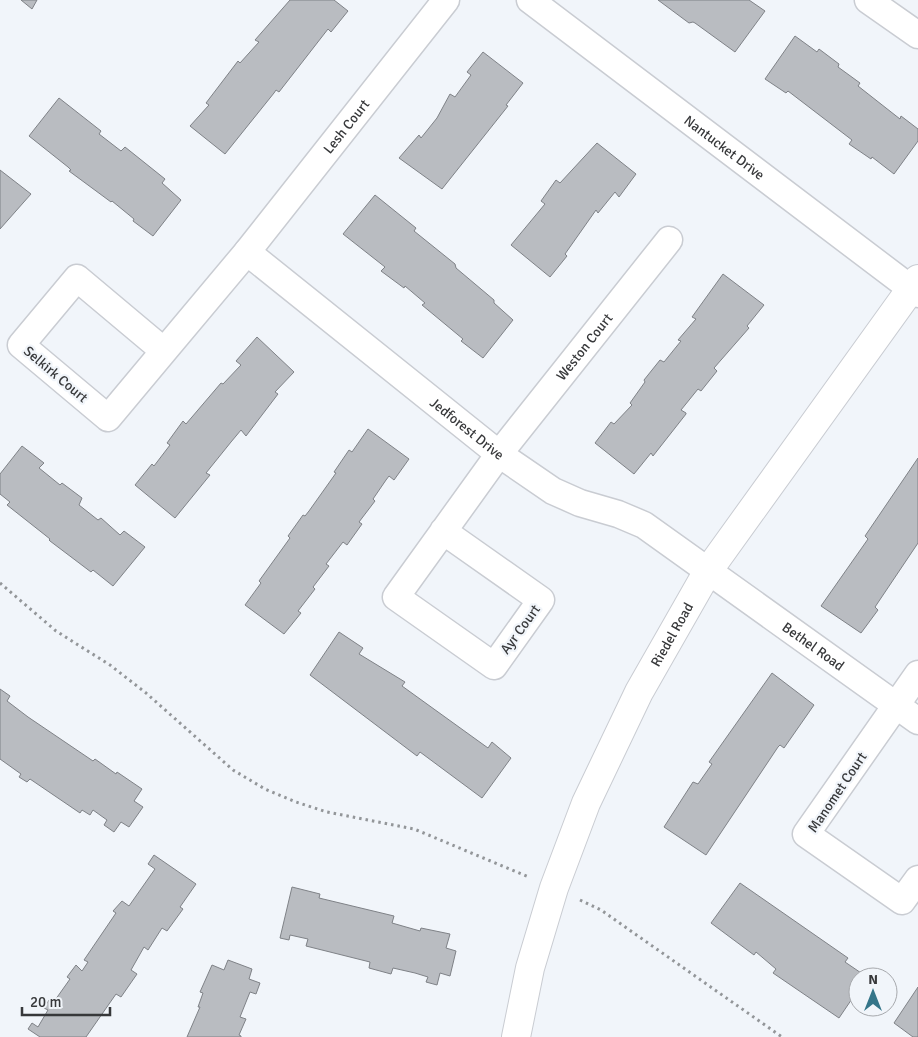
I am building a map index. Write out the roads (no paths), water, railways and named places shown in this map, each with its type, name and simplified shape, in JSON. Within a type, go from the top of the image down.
[{"type":"street","name":"Lesh Court","points":[[247,252],[446,0]]},
{"type":"street","points":[[868,0],[918,35]]},
{"type":"street","name":"Nantucket Drive","points":[[545,4],[916,287]]},
{"type":"street","name":"Weston Court","points":[[499,454],[668,240]]},
{"type":"street","name":"Selkirk Court","points":[[164,351],[77,278],[20,345],[108,418],[247,252]]},
{"type":"street","name":"Jedforest Drive","points":[[247,252],[499,454],[553,492],[644,525],[708,571]]},
{"type":"street","name":"Riedel Road","points":[[516,1037],[530,968],[554,888],[586,803],[640,692],[708,571],[916,287]]},
{"type":"street","name":"Ayr Court","points":[[444,531],[541,600],[494,666],[396,597],[499,454]]},
{"type":"street","name":"Bethel Road","points":[[708,571],[918,721]]},
{"type":"street","points":[[896,705],[918,674]]},
{"type":"street","name":"Manomet Court","points":[[896,705],[806,834],[902,902],[918,879]]}]
